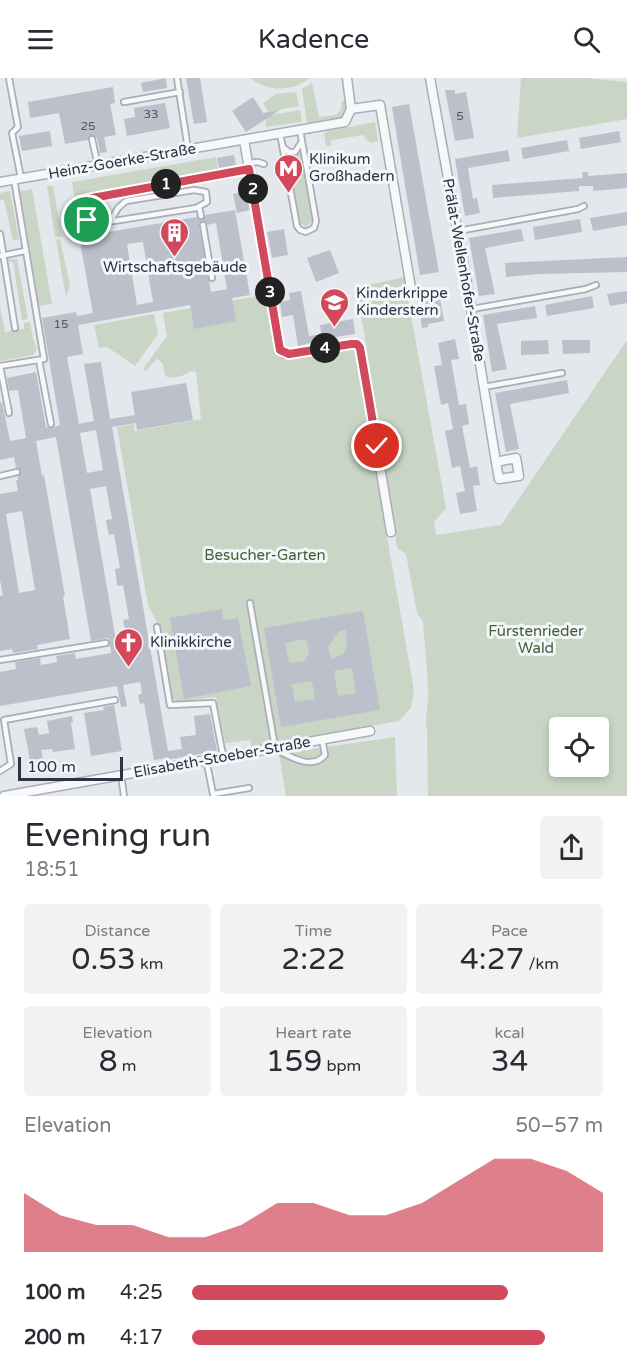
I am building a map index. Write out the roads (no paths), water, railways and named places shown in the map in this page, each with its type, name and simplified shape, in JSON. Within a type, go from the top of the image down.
[{"type":"street","points":[[280,133],[345,122],[351,109],[347,78]]},
{"type":"street","name":"Prälat-Wellenhofer-Straße","points":[[430,78],[496,462]]},
{"type":"street","points":[[351,109],[380,105],[411,288]]},
{"type":"street","name":"Heinz-Goerke-Straße","points":[[0,182],[280,133]]},
{"type":"street","points":[[244,140],[280,350],[289,354],[357,344],[362,353],[391,532]]},
{"type":"street","name":"Elisabeth-Stoeber-Straße","points":[[4,796],[28,794],[223,756],[370,731]]},
{"type":"lane","points":[[9,78],[18,127],[12,133],[25,251],[44,359],[0,366],[9,413]]},
{"type":"lane","points":[[177,78],[188,149]]},
{"type":"lane","points":[[124,102],[180,92]]},
{"type":"lane","points":[[280,133],[297,225],[300,230],[306,232],[314,228],[316,221],[300,130]]},
{"type":"lane","points":[[92,139],[96,158]]},
{"type":"lane","points":[[282,145],[285,150],[293,152],[300,147],[302,141]]},
{"type":"lane","points":[[110,222],[118,208],[126,201],[194,190],[206,192],[207,202],[199,207],[110,222],[95,224],[87,220],[82,213],[82,205],[87,199],[249,166],[258,162],[264,164]]},
{"type":"lane","points":[[458,231],[584,206]]},
{"type":"lane","points":[[199,207],[201,216]]},
{"type":"lane","points":[[203,225],[212,278]]},
{"type":"lane","points":[[0,234],[15,328]]},
{"type":"lane","points":[[2,255],[25,251]]},
{"type":"lane","points":[[471,309],[586,289],[596,285]]},
{"type":"lane","points":[[39,360],[51,424]]},
{"type":"lane","points":[[484,387],[562,372]]},
{"type":"lane","points":[[0,476],[17,472]]},
{"type":"lane","points":[[249,603],[274,747],[304,761],[313,762],[322,759],[325,755],[322,739]]},
{"type":"lane","points":[[157,627],[170,705],[213,703],[223,756]]},
{"type":"lane","points":[[0,660],[106,643]]},
{"type":"lane","points":[[0,771],[11,764],[4,720],[115,700]]},
{"type":"lane","points":[[0,738],[7,737]]},
{"type":"lane","points":[[207,759],[213,794],[249,788]]},
{"type":"lane","points":[[121,775],[124,796]]},
{"type":"place","name":"Klinikum Großhadern","points":[[288,194]]},
{"type":"place","name":"Wirtschaftsgebäude","points":[[175,258]]},
{"type":"place","name":"Kinderkrippe Kinderstern","points":[[335,328]]},
{"type":"place","name":"Klinikkirche","points":[[129,668]]},
{"type":"park label","name":"Besucher-Garten","points":[[265,555]]},
{"type":"park label","name":"Fürstenrieder Wald","points":[[536,640]]}]
